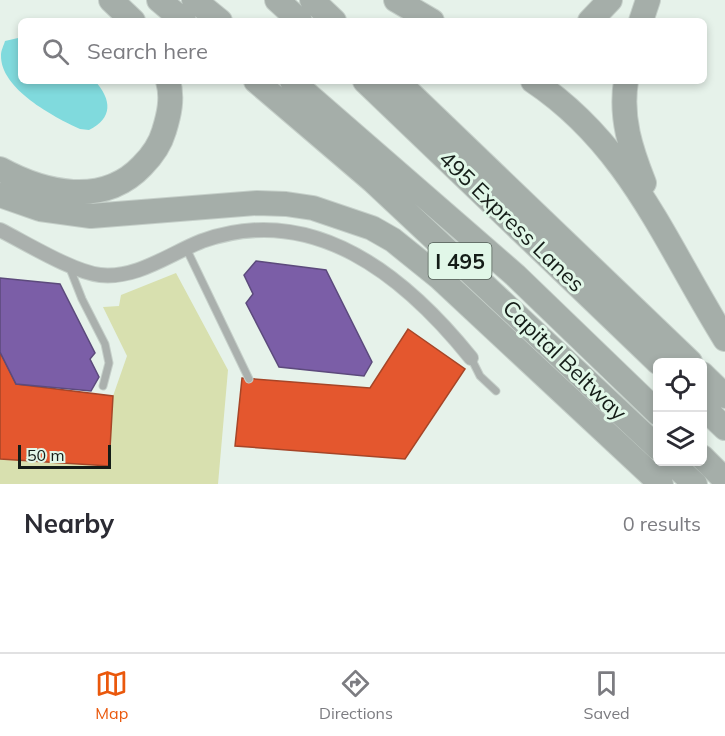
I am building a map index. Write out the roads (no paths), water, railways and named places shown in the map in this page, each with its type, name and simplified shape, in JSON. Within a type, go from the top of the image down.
[{"type":"highway","points":[[111,0],[130,18]]},
{"type":"highway","points":[[159,0],[180,18]]},
{"type":"highway","points":[[194,0],[216,18]]},
{"type":"highway","points":[[276,0],[297,18]]},
{"type":"highway","points":[[312,0],[331,18]]},
{"type":"highway","points":[[593,18],[610,0]]},
{"type":"highway","points":[[642,18],[648,0]]},
{"type":"highway","points":[[402,4],[427,18]]},
{"type":"highway","points":[[402,4],[433,18]]},
{"type":"highway","points":[[0,169],[16,178],[63,190],[98,191],[119,185],[150,157],[161,140],[169,116],[169,84]]},
{"type":"highway","name":"Capital Beltway","points":[[260,84],[382,188],[653,444]]},
{"type":"highway","name":"495 Express Lanes","points":[[295,84],[515,275],[656,412]]},
{"type":"highway","name":"495 Express Lanes","points":[[368,84],[653,358]]},
{"type":"highway","points":[[400,84],[685,358]]},
{"type":"highway","points":[[537,84],[565,106],[608,149],[628,174],[670,240],[725,339]]},
{"type":"highway","points":[[626,84],[624,106],[629,143],[670,240]]},
{"type":"highway","points":[[0,195],[40,209],[91,216],[257,203],[286,204],[313,208],[372,228],[400,246],[440,278],[662,484]]},
{"type":"highway","points":[[707,379],[725,396]]},
{"type":"highway","points":[[707,411],[725,428]]},
{"type":"highway","points":[[707,462],[725,480]]},
{"type":"highway","points":[[675,466],[695,484]]},
{"type":"street","points":[[0,230],[84,272],[100,275],[118,275],[154,264],[219,235],[242,230],[290,231],[336,244],[382,270],[438,320],[471,358]]},
{"type":"lane","points":[[186,248],[249,379]]},
{"type":"lane","points":[[68,264],[82,299],[105,344],[109,363],[103,386]]},
{"type":"lane","points":[[471,358],[480,376],[496,391]]},
{"type":"water","points":[[18,38],[18,84],[98,84],[107,102],[106,114],[102,120],[89,130],[80,129],[30,100],[9,79],[3,67],[1,55],[5,41]]}]
